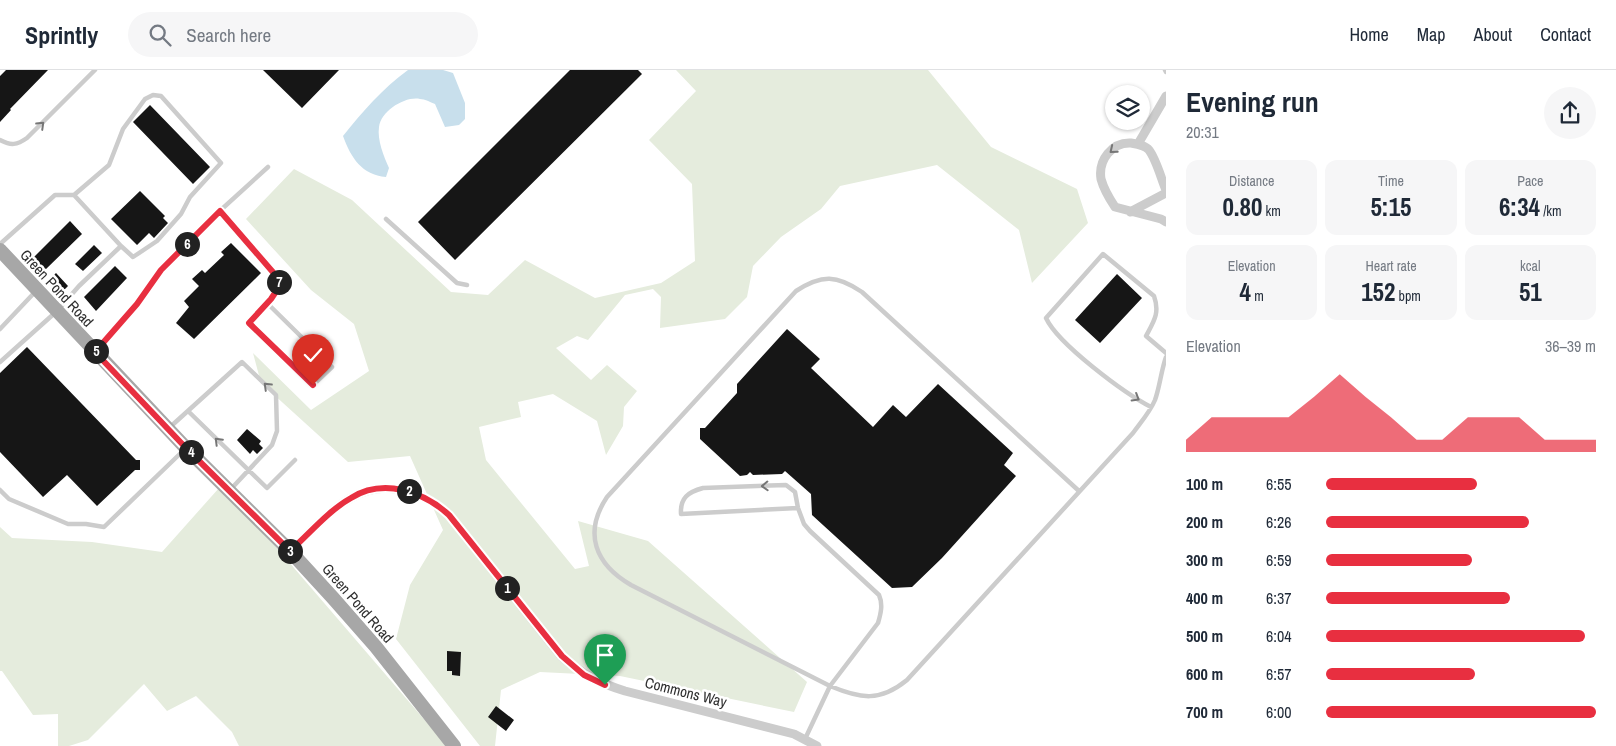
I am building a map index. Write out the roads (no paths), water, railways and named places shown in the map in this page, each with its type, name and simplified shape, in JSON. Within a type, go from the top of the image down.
[{"type":"main road","name":"Green Pond Road","points":[[0,250],[186,448],[290,551],[376,647],[454,746]]},
{"type":"street","points":[[1138,144],[1166,96]]},
{"type":"street","points":[[1130,212],[1166,191],[1163,174],[1148,149],[1138,144],[1123,143],[1109,151],[1103,162],[1101,178],[1106,194],[1115,207],[1130,212],[1146,215],[1166,222]]},
{"type":"street","name":"Commons Way","points":[[290,551],[338,506],[352,497],[365,492],[387,488],[407,490],[440,506],[449,515],[562,656],[584,675],[625,692],[775,728],[794,734],[817,746]]},
{"type":"lane","points":[[0,140],[9,144],[15,144],[27,138],[95,70]]},
{"type":"lane","points":[[0,244],[19,225],[55,195],[74,195],[109,165],[123,129],[145,99],[153,95],[161,96],[221,163],[190,197],[181,214],[157,241],[133,257],[74,195]]},
{"type":"lane","points":[[95,352],[137,304],[161,270],[220,211],[268,167]]},
{"type":"lane","points":[[220,211],[278,278],[279,287],[267,304],[249,323],[313,385],[332,368],[267,304]]},
{"type":"lane","points":[[386,219],[457,283],[467,285]]},
{"type":"lane","points":[[0,362],[56,311],[121,246]]},
{"type":"lane","points":[[1151,407],[1122,389],[1080,356],[1049,326],[1046,318],[1103,254],[1154,296],[1157,313],[1146,336],[1166,353]]},
{"type":"lane","points":[[1079,491],[862,292],[847,282],[837,279],[823,280],[808,283],[796,291],[606,498],[597,515],[594,526],[595,540],[600,558],[621,579],[830,686],[860,696],[880,696],[895,689],[906,680],[1133,433],[1155,400],[1166,357]]},
{"type":"lane","points":[[0,329],[37,290]]},
{"type":"lane","points":[[169,429],[242,362],[276,395],[277,431],[272,445],[230,490]]},
{"type":"lane","points":[[188,411],[266,488],[295,460]]},
{"type":"lane","points":[[0,490],[9,499],[68,524],[104,527],[186,448]]},
{"type":"lane","points":[[798,508],[681,514],[681,503],[686,495],[694,490],[786,485],[795,492],[804,524],[879,595],[881,610],[878,622],[830,686],[804,739]]},
{"type":"water","points":[[408,70],[443,70],[453,73],[465,103],[465,119],[459,125],[445,127],[435,104],[422,99],[401,102],[384,115],[379,127],[380,143],[389,168],[386,177],[378,176],[370,173],[358,164],[343,136],[373,101]]}]
